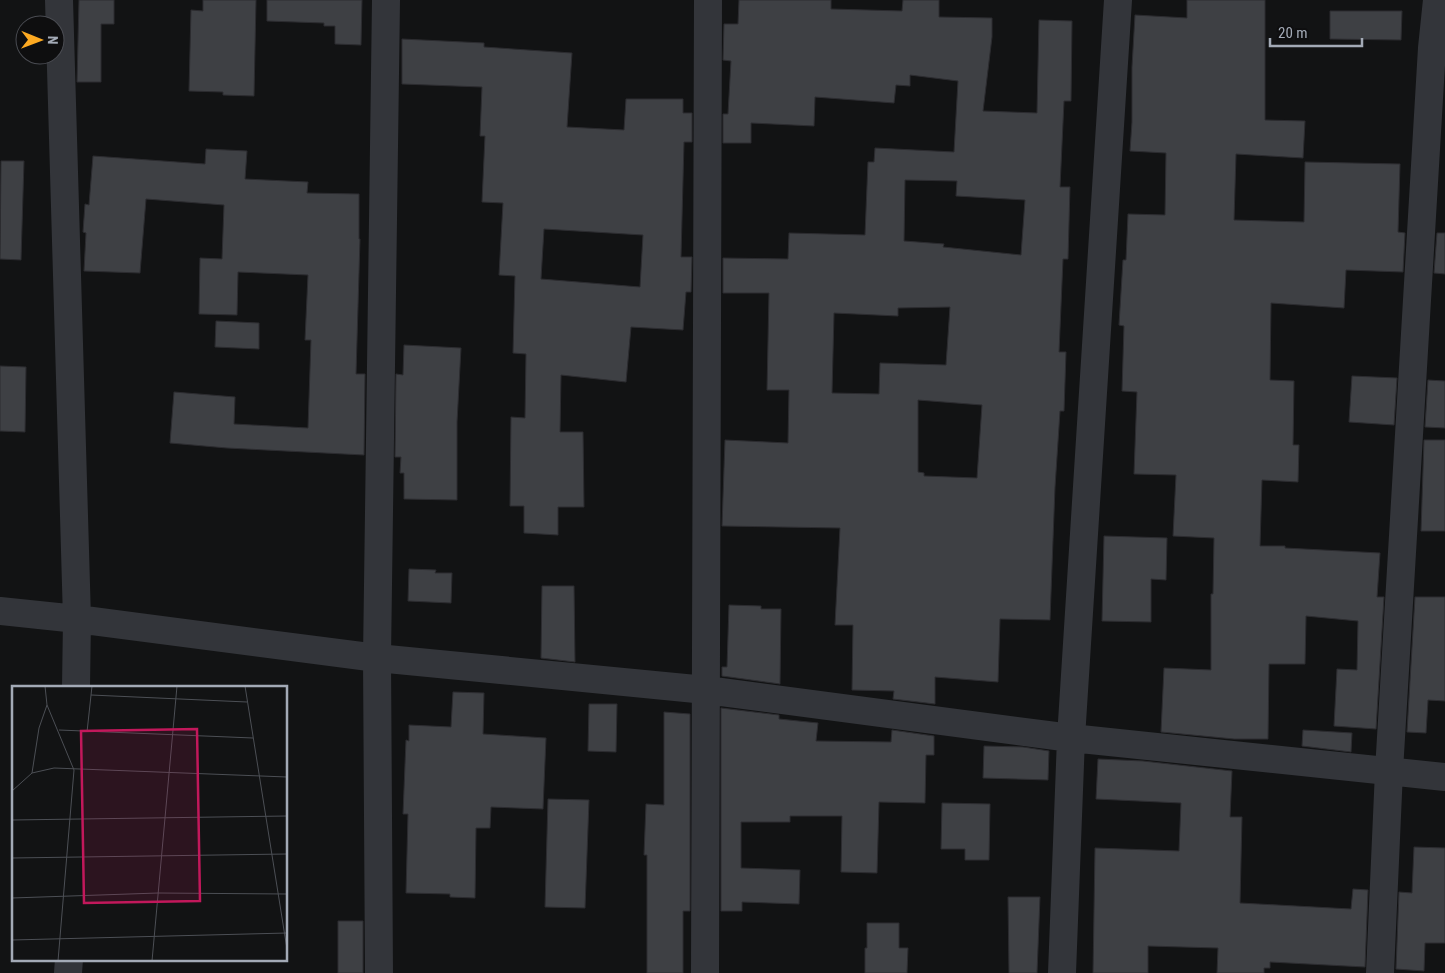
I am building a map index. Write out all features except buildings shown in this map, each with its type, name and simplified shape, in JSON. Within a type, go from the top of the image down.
[{"type":"street","points":[[59,0],[78,619],[76,686]]},
{"type":"street","points":[[378,973],[377,658],[386,0]]},
{"type":"street","points":[[705,973],[708,0]]},
{"type":"street","points":[[1062,973],[1071,738],[1118,0]]},
{"type":"street","points":[[1380,973],[1389,771],[1439,49],[1437,0]]},
{"type":"street","points":[[0,611],[78,619],[377,658],[706,690],[1071,738],[1445,777]]},
{"type":"street","points":[[68,973],[69,960]]}]
